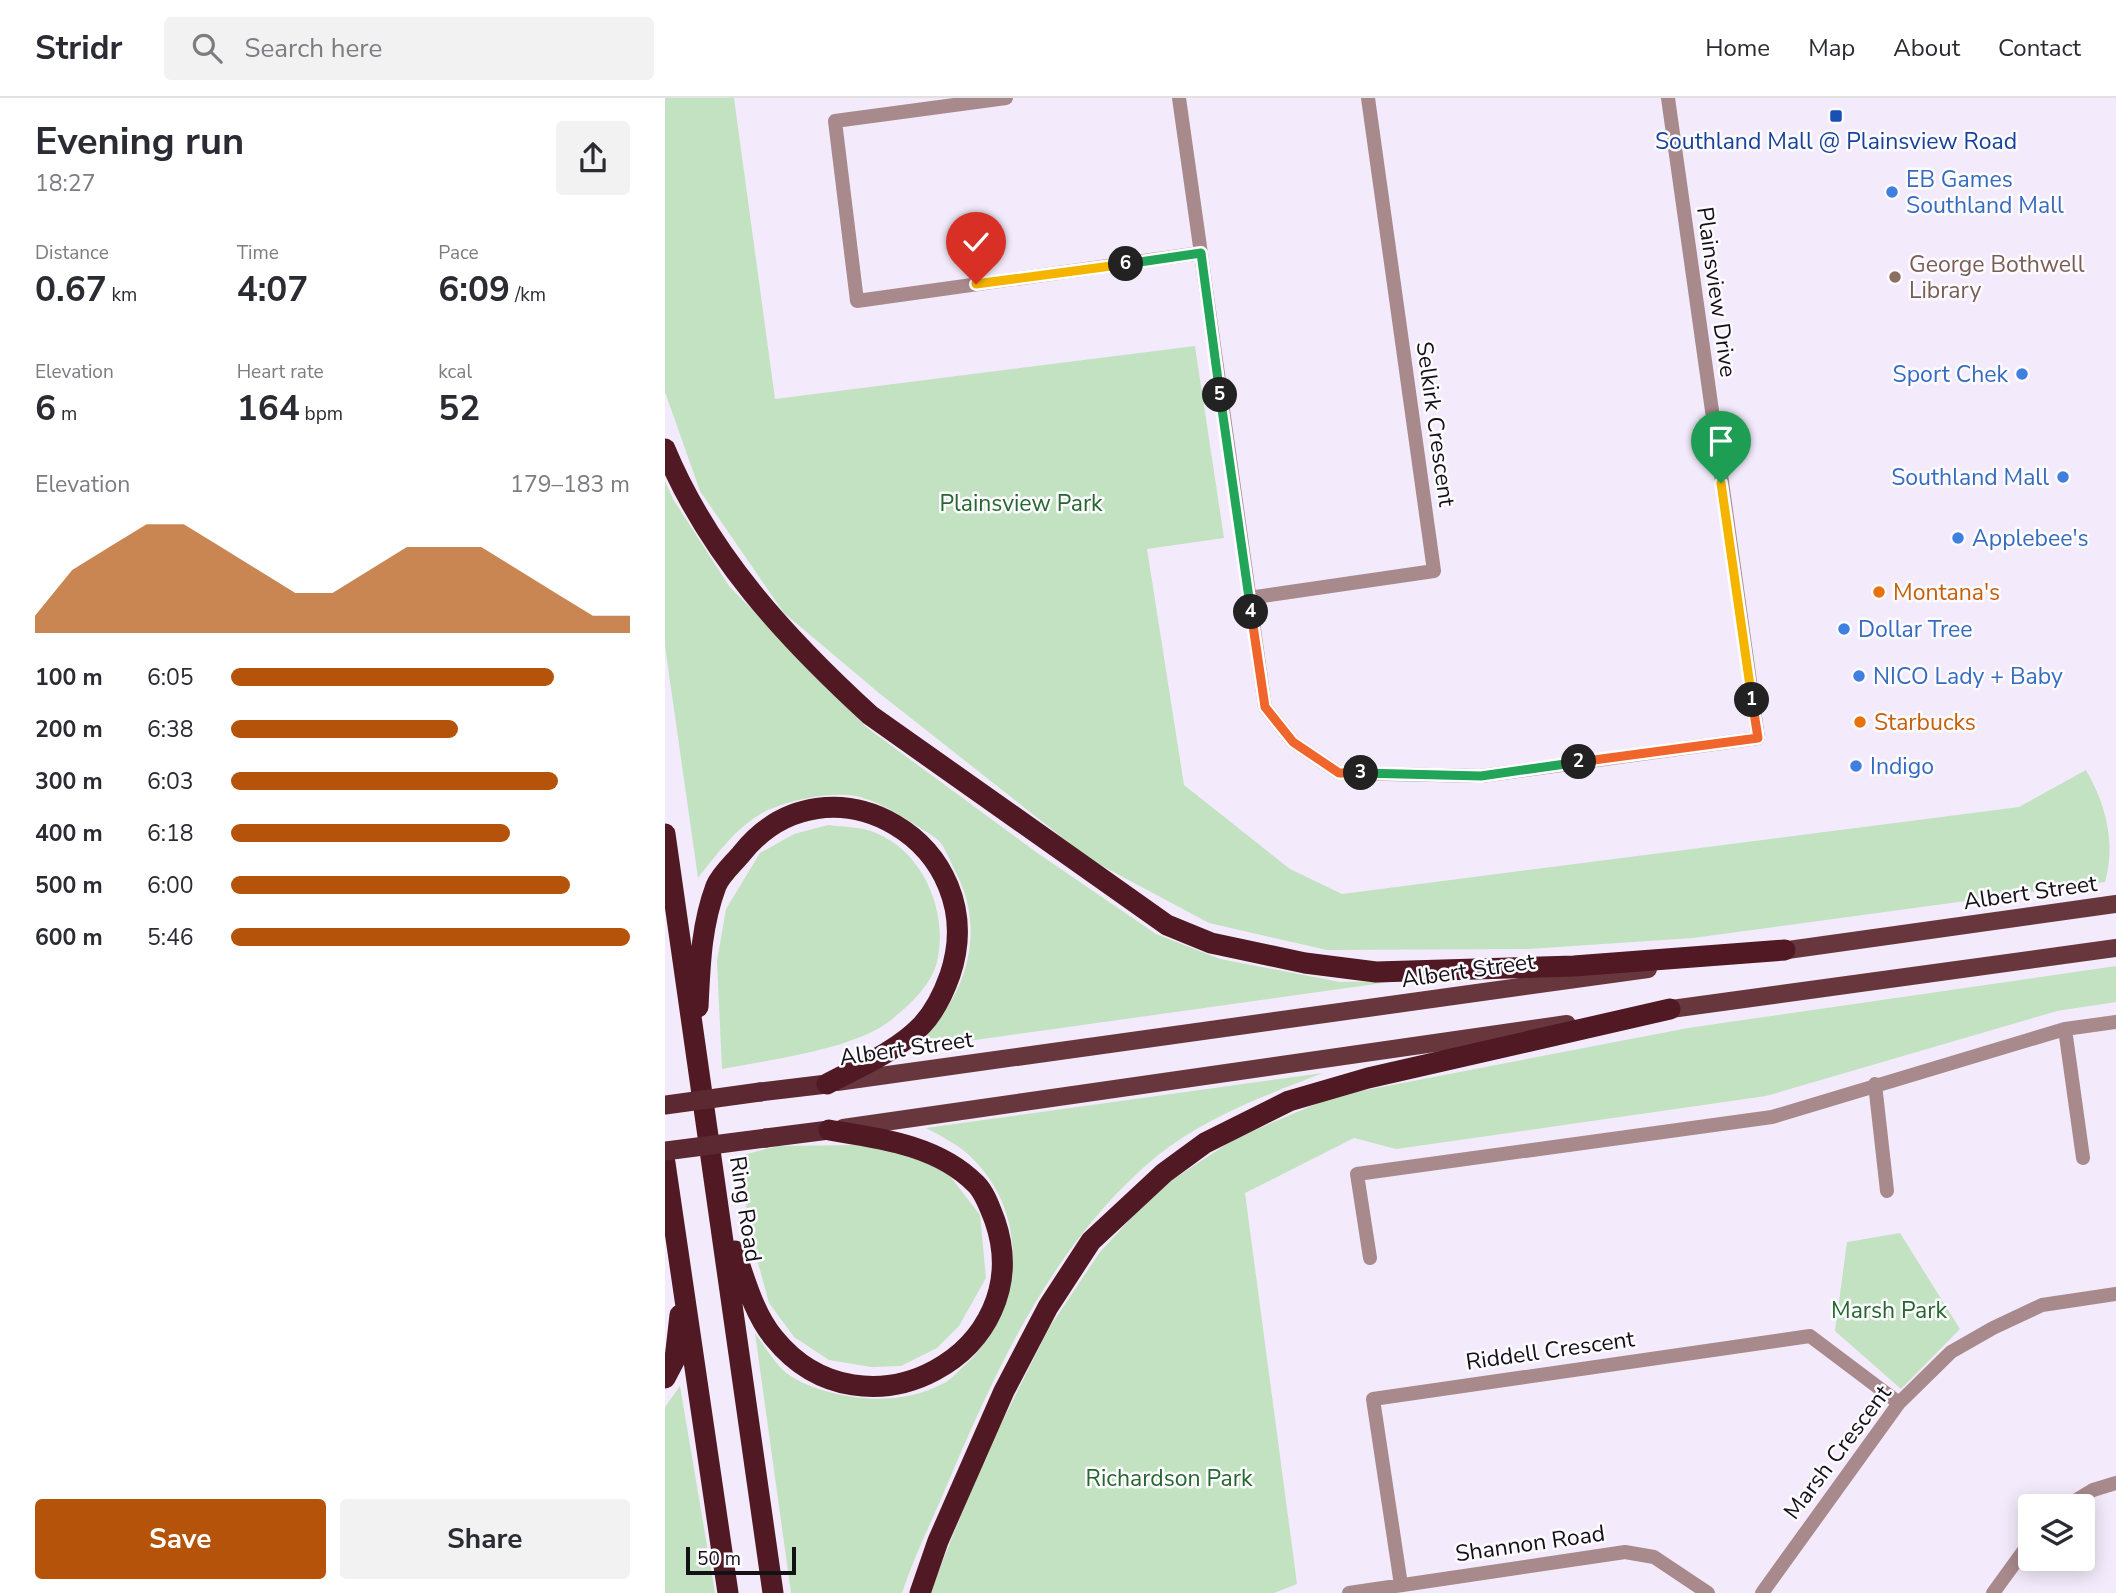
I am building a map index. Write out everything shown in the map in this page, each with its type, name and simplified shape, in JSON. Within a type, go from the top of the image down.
[{"type":"highway","points":[[665,449],[703,527],[736,573],[768,613],[837,685],[870,715],[1167,925],[1211,943],[1305,963],[1376,972],[1574,965],[1785,950]]},
{"type":"highway","points":[[665,1105],[827,1084],[888,1052],[922,1025],[944,991],[957,955],[954,893],[923,846],[899,827],[871,813],[843,808],[813,808],[785,818],[758,833],[717,884],[701,938],[695,1061]]},
{"type":"highway","name":"Ring Road","points":[[665,834],[695,1061],[721,1214],[773,1593]]},
{"type":"highway","points":[[920,1593],[938,1541],[1004,1391],[1048,1307],[1091,1241],[1164,1173],[1205,1143],[1289,1101],[1368,1078],[1670,1009]]},
{"type":"highway","points":[[665,1151],[829,1130],[885,1139],[943,1161],[978,1186],[990,1207],[1002,1255],[992,1307],[981,1328],[965,1349],[941,1369],[894,1386],[865,1388],[817,1375],[792,1358],[772,1336],[755,1307],[721,1214]]},
{"type":"highway","points":[[665,1163],[728,1593]]},
{"type":"highway","points":[[665,1378],[675,1359],[683,1285]]},
{"type":"main road","name":"Albert Street","points":[[827,1084],[2116,904]]},
{"type":"main road","points":[[829,1130],[2116,948]]},
{"type":"street","points":[[1006,98],[835,121],[857,301],[1201,253]]},
{"type":"street","name":"Plainsview Drive","points":[[1179,98],[1265,707],[1293,742],[1339,773],[1481,776],[1758,738],[1668,98]]},
{"type":"street","name":"Selkirk Crescent","points":[[1249,598],[1434,571],[1368,98]]},
{"type":"street","points":[[1370,1258],[1357,1174],[1772,1117],[1875,1084],[2065,1030],[2116,1022]]},
{"type":"street","points":[[2065,1030],[2083,1158]]},
{"type":"street","points":[[1875,1084],[1887,1191]]},
{"type":"street","name":"Marsh Crescent","points":[[1762,1593],[1899,1403],[1951,1352],[2042,1305],[2116,1294]]},
{"type":"street","name":"Riddell Crescent","points":[[1402,1585],[1373,1399],[1810,1336],[1899,1403]]},
{"type":"street","points":[[2086,1494],[2116,1483]]},
{"type":"street","name":"Shannon Road","points":[[1349,1593],[1625,1552],[1654,1557],[1708,1593]]},
{"type":"street","points":[[1993,1593],[2018,1559]]},
{"type":"green space","name":"Plainsview Park","points":[[665,98],[734,98],[775,399],[1195,346],[1224,538],[1147,549],[1184,785],[1290,869],[1342,894],[2019,807],[2086,770],[2099,797],[2107,824],[2109,853],[2105,882],[1693,938],[1528,949],[1327,950],[1209,923],[1091,860],[879,693],[784,613],[700,491],[665,392]]},
{"type":"green space","points":[[665,481],[673,499],[729,586],[866,727],[1036,852],[1156,934],[1220,959],[1340,982],[1397,981],[911,1049],[930,1031],[945,1011],[966,966],[970,942],[970,918],[965,893],[937,839],[897,813],[867,799],[850,795],[812,797],[775,807],[746,824],[698,878],[665,646]]},
{"type":"green space","points":[[828,825],[859,828],[876,833],[893,842],[919,868],[935,902],[939,920],[938,957],[931,977],[911,1003],[887,1023],[871,1032],[807,1053],[722,1069],[717,961],[726,909],[760,853],[794,834]]},
{"type":"green space","name":"Richardson Park","points":[[2116,966],[2116,1002],[2057,1011],[1766,1096],[1396,1149],[1354,1138],[1245,1193],[1297,1584],[1274,1593],[930,1593],[982,1462],[1049,1328],[1100,1252],[1157,1190],[1236,1138],[1335,1096],[1688,1028]]},
{"type":"green space","points":[[1323,1073],[1237,1108],[1176,1142],[1120,1190],[1088,1226],[1033,1307],[1009,1351],[966,1440],[902,1593],[791,1593],[755,1333],[786,1373],[809,1386],[855,1397],[882,1399],[908,1396],[946,1382],[965,1365],[984,1343],[999,1319],[1008,1292],[1013,1264],[1011,1236],[1005,1209],[992,1183],[963,1150],[926,1128]]},
{"type":"green space","points":[[856,1145],[900,1150],[946,1171],[980,1215],[986,1278],[959,1326],[937,1348],[901,1366],[871,1367],[829,1360],[794,1337],[769,1303],[751,1237],[739,1156],[778,1146]]},
{"type":"green space","name":"Marsh Park","points":[[1900,1233],[1960,1329],[1901,1389],[1835,1331],[1847,1242]]},
{"type":"green space","points":[[680,1386],[715,1593],[665,1593],[665,1407]]},
{"type":"place","name":"Southland Mall @ Plainsview Road","points":[[1836,116]]},
{"type":"place","name":"EB Games Southland Mall","points":[[1892,192]]},
{"type":"place","name":"George Bothwell Library","points":[[1895,277]]},
{"type":"place","name":"Sport Chek","points":[[2022,374]]},
{"type":"place","name":"Southland Mall","points":[[2063,477]]},
{"type":"place","name":"Applebee's","points":[[1958,538]]},
{"type":"place","name":"Montana's","points":[[1879,592]]},
{"type":"place","name":"Dollar Tree","points":[[1844,629]]},
{"type":"place","name":"NICO Lady + Baby","points":[[1859,676]]},
{"type":"place","name":"Starbucks","points":[[1860,722]]},
{"type":"place","name":"Indigo","points":[[1856,766]]},
{"type":"route","points":[[976,284],[1201,253],[1265,707],[1293,742],[1339,773],[1481,776],[1758,738],[1721,483]]}]
